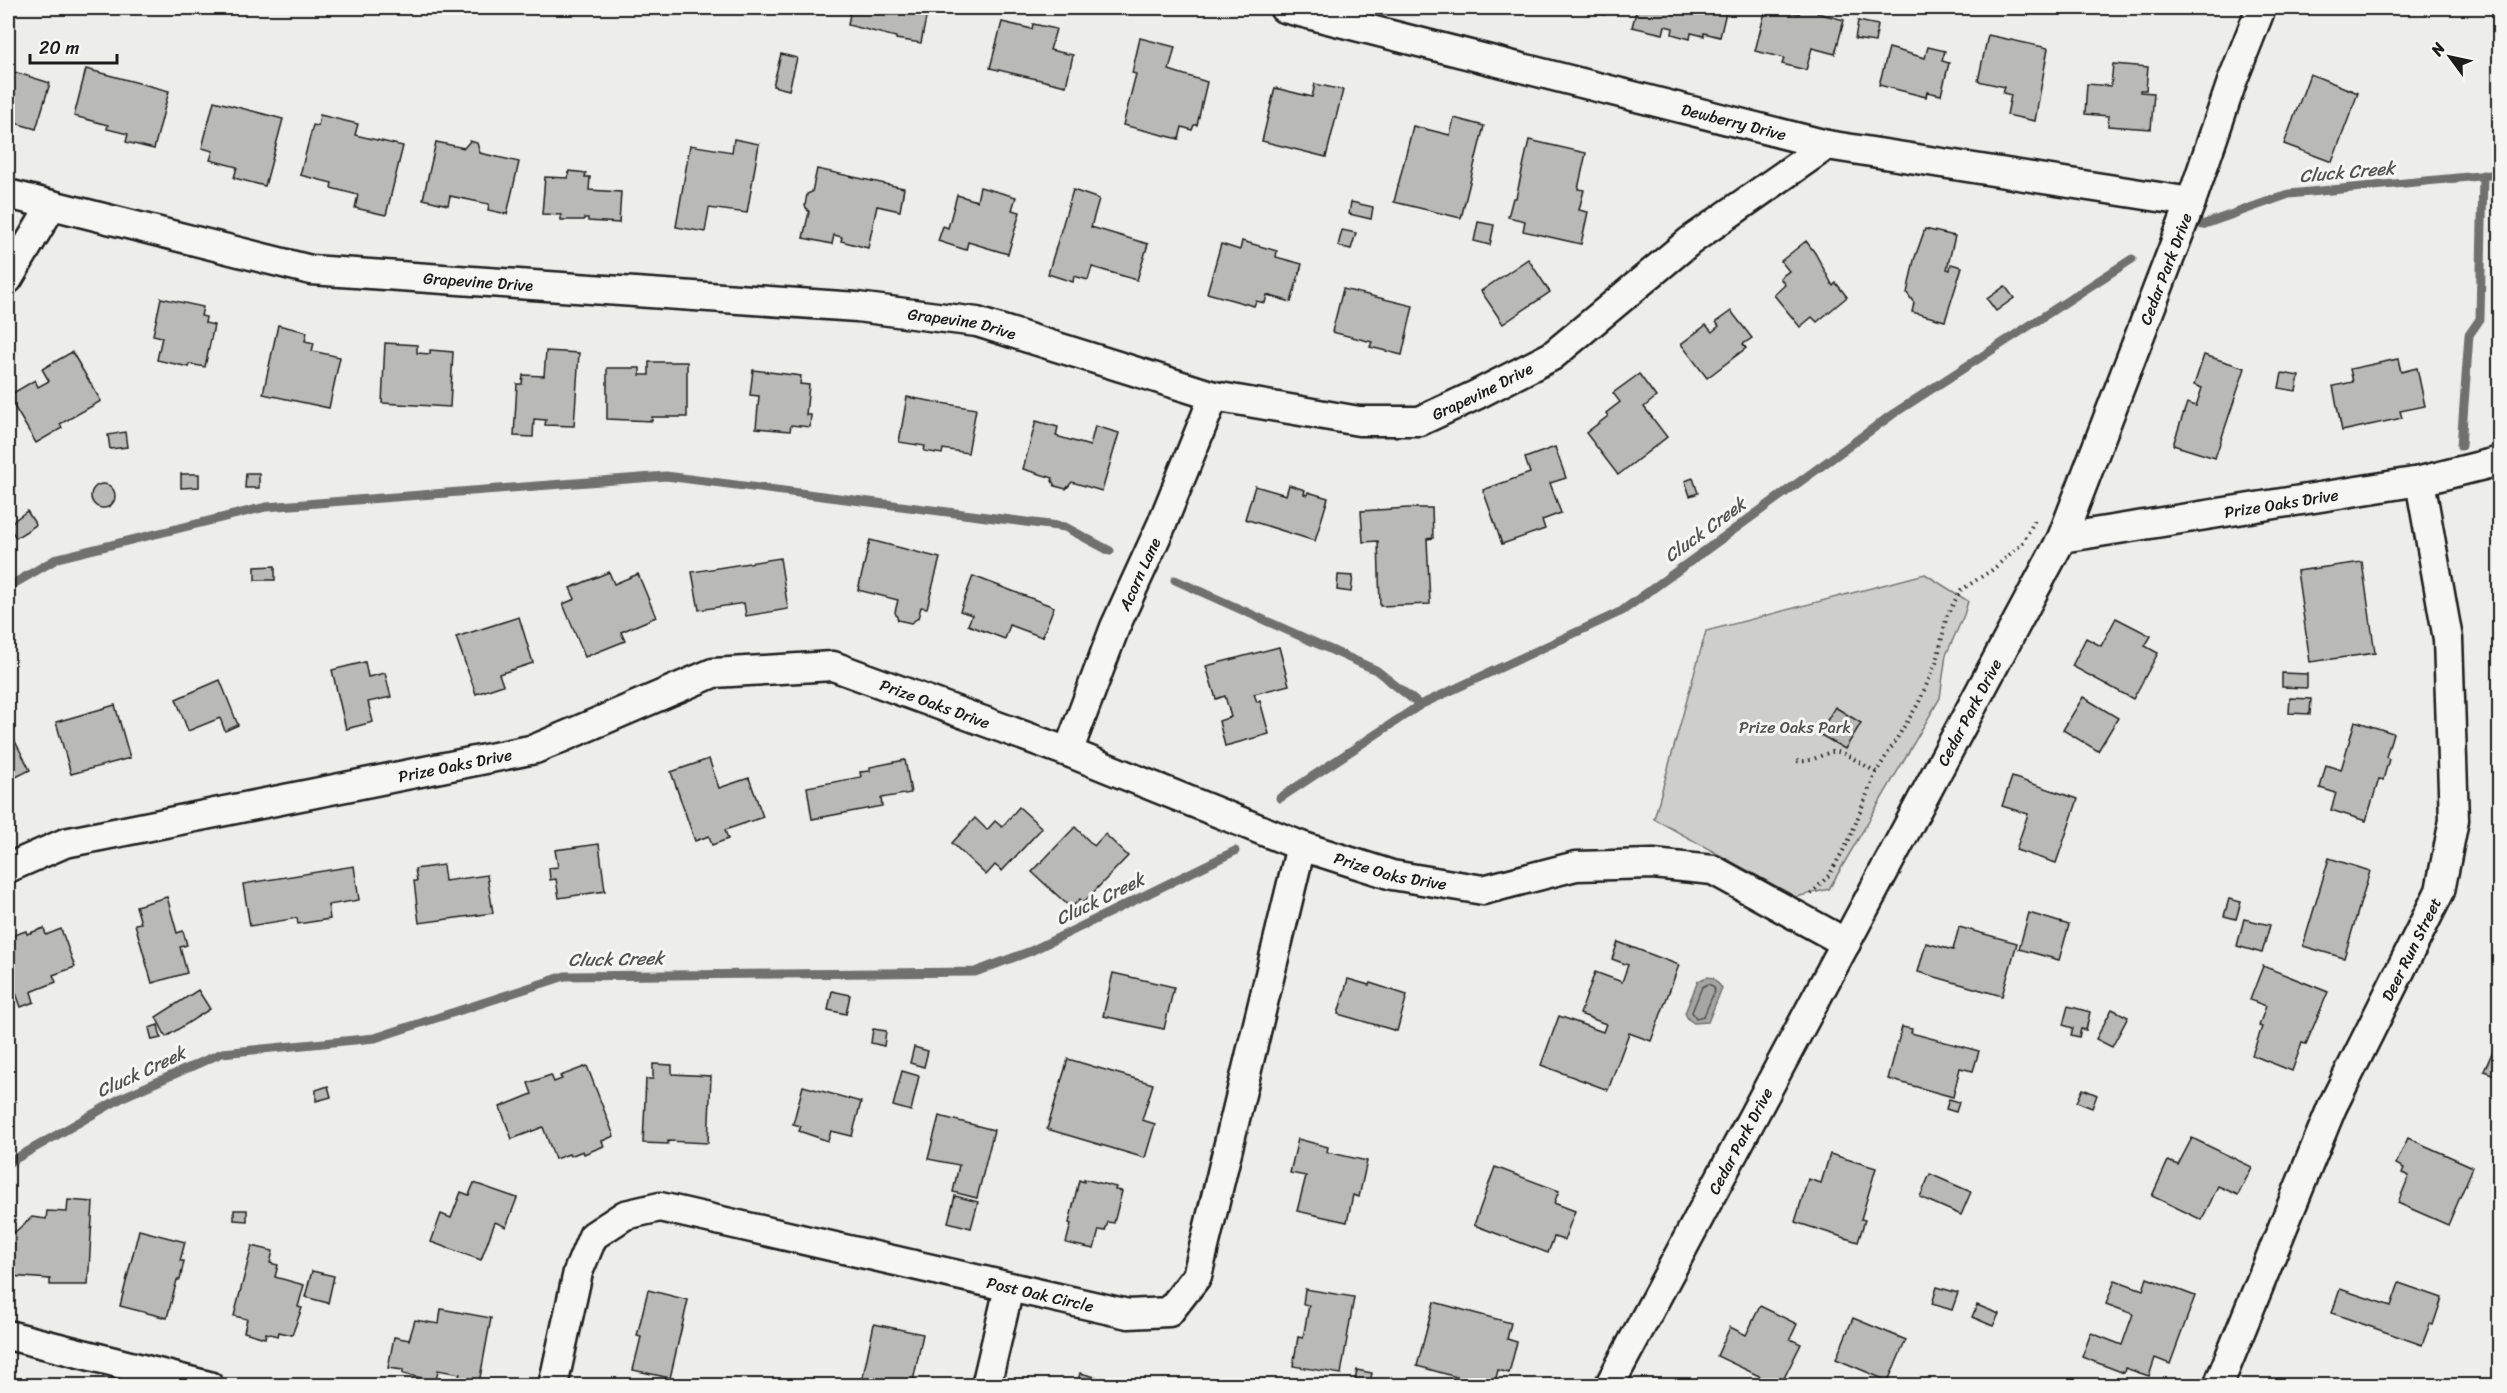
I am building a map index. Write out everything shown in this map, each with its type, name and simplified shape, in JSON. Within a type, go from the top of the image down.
[{"type":"street","name":"Dewberry Drive","points":[[1284,8],[1827,145],[2191,202]]},
{"type":"street","name":"Cedar Park Drive","points":[[1609,1386],[2062,538],[2191,202],[2233,80],[2261,8]]},
{"type":"street","name":"Grapevine Drive","points":[[8,194],[311,270],[857,307],[977,322],[1214,396],[1359,421],[1420,421],[1476,396],[1552,356],[1690,241],[1827,145]]},
{"type":"street","points":[[8,279],[52,205]]},
{"type":"street","name":"Acorn Lane","points":[[1068,752],[1115,627],[1162,524],[1214,396]]},
{"type":"street","name":"Prize Oaks Drive","points":[[2062,538],[2420,481],[2499,461]]},
{"type":"street","name":"Deer Run Street","points":[[2218,1386],[2332,1107],[2440,891],[2454,820],[2448,639],[2420,481]]},
{"type":"street","name":"Prize Oaks Drive","points":[[8,868],[65,843],[535,749],[714,673],[832,666],[1068,752],[1301,846],[1392,875],[1483,890],[1576,866],[1653,864],[1713,870],[1846,943]]},
{"type":"street","name":"Post Oak Circle","points":[[553,1386],[578,1272],[593,1236],[625,1215],[660,1207],[1128,1314],[1169,1312],[1197,1276],[1301,846]]},
{"type":"street","points":[[986,1386],[1009,1288]]},
{"type":"street","points":[[8,1335],[209,1386]]},
{"type":"path","points":[[1791,913],[1830,874],[1850,838],[1876,772],[1918,704],[1936,661],[1947,615],[1961,590],[1992,570],[2022,544],[2039,514]]},
{"type":"path","points":[[1797,761],[1809,762],[1822,755],[1838,752],[1876,772]]},
{"type":"green space","name":"Prize Oaks Park","points":[[1925,574],[1968,601],[1946,655],[1940,698],[1829,889],[1796,897],[1654,819],[1706,631]]},
{"type":"water","points":[[1707,977],[1713,978],[1722,988],[1708,1022],[1694,1023],[1685,1013],[1698,981]]},
{"type":"building","points":[[748,8],[781,8],[780,14]]},
{"type":"building","points":[[851,8],[928,8],[921,43],[896,39],[896,37],[848,25]]},
{"type":"building","points":[[1568,8],[1607,8],[1605,15]]},
{"type":"building","points":[[1637,8],[1727,8],[1720,37],[1691,33],[1690,39],[1672,34],[1673,28],[1665,26],[1663,34],[1632,27]]},
{"type":"building","points":[[1766,8],[1799,14],[1801,8],[1818,8],[1817,13],[1844,20],[1835,54],[1812,48],[1806,70],[1782,64],[1784,58],[1755,51]]},
{"type":"building","points":[[1858,21],[1878,25],[1875,42],[1855,39]]},
{"type":"building","points":[[1002,22],[1032,29],[1033,24],[1056,29],[1050,50],[1073,55],[1066,86],[990,68]]},
{"type":"building","points":[[1988,35],[2048,48],[2035,121],[2007,115],[2011,95],[2003,93],[2005,87],[1978,81]]},
{"type":"building","points":[[1140,38],[1175,47],[1169,70],[1207,82],[1197,125],[1194,125],[1192,130],[1182,127],[1179,139],[1123,125],[1136,74],[1132,73]]},
{"type":"building","points":[[1928,47],[1945,51],[1942,61],[1949,63],[1941,95],[1927,92],[1926,97],[1879,85],[1889,48],[1925,58]]},
{"type":"building","points":[[781,54],[797,58],[789,90],[773,86]]},
{"type":"building","points":[[2113,64],[2148,67],[2146,90],[2140,90],[2140,92],[2154,93],[2151,129],[2108,126],[2109,116],[2085,114],[2087,84],[2111,86]]},
{"type":"building","points":[[86,69],[169,91],[154,149],[126,142],[128,134],[107,129],[108,125],[74,116]]},
{"type":"building","points":[[8,70],[50,83],[36,129],[8,121]]},
{"type":"building","points":[[2310,74],[2358,93],[2332,162],[2284,144]]},
{"type":"building","points":[[1315,84],[1343,90],[1326,157],[1262,141],[1275,88],[1312,97]]},
{"type":"building","points":[[214,101],[283,119],[265,186],[234,178],[237,167],[210,160],[213,151],[202,148]]},
{"type":"building","points":[[320,115],[358,124],[355,135],[403,146],[386,215],[355,208],[358,195],[331,188],[332,183],[300,175],[313,125],[318,126]]},
{"type":"building","points":[[1454,118],[1484,126],[1461,218],[1394,202],[1413,126],[1450,135]]},
{"type":"building","points":[[734,139],[759,144],[747,213],[709,208],[705,232],[676,227],[690,145],[732,152]]},
{"type":"building","points":[[1529,140],[1586,153],[1578,189],[1584,190],[1579,210],[1588,212],[1581,244],[1523,231],[1525,221],[1508,217],[1513,198],[1516,198]]},
{"type":"building","points":[[470,141],[477,143],[480,153],[519,162],[507,214],[488,210],[489,204],[450,196],[448,205],[423,199],[436,142],[464,148]]},
{"type":"building","points":[[817,169],[904,188],[900,211],[877,206],[868,248],[841,241],[842,237],[834,235],[832,244],[803,238],[809,212],[805,206],[807,194],[812,192]]},
{"type":"building","points":[[569,171],[586,173],[585,177],[590,177],[589,190],[621,192],[619,223],[588,221],[588,218],[561,220],[561,215],[542,214],[545,177],[568,178]]},
{"type":"building","points":[[980,187],[1016,197],[1012,210],[1020,212],[1008,254],[968,242],[966,250],[938,241],[943,226],[948,228],[957,195],[977,201]]},
{"type":"building","points":[[1073,190],[1099,199],[1091,227],[1148,244],[1137,280],[1092,267],[1088,280],[1074,276],[1073,282],[1048,274]]},
{"type":"building","points":[[1351,202],[1373,207],[1371,219],[1349,214]]},
{"type":"building","points":[[1478,222],[1494,225],[1490,245],[1474,241]]},
{"type":"building","points":[[1925,229],[1955,236],[1947,269],[1950,270],[1951,264],[1962,267],[1945,321],[1912,312],[1914,303],[1907,293],[1914,260]]},
{"type":"building","points":[[1342,230],[1356,233],[1351,249],[1338,246]]},
{"type":"building","points":[[1242,241],[1277,251],[1276,257],[1302,264],[1291,302],[1267,295],[1265,303],[1256,301],[1254,306],[1207,293],[1221,244],[1240,250]]},
{"type":"building","points":[[1806,241],[1833,286],[1836,283],[1847,297],[1817,322],[1812,317],[1800,327],[1774,295],[1785,285],[1780,278],[1789,271],[1781,261]]},
{"type":"building","points":[[1528,259],[1550,292],[1503,324],[1481,291]]},
{"type":"building","points":[[2005,286],[2014,298],[1996,311],[1987,299]]},
{"type":"building","points":[[1343,289],[1413,306],[1402,355],[1370,347],[1372,342],[1332,332]]},
{"type":"building","points":[[2499,294],[2500,348],[2497,348]]},
{"type":"building","points":[[161,298],[203,307],[201,316],[206,317],[205,323],[214,325],[205,367],[189,364],[189,367],[157,360],[162,337],[153,335]]},
{"type":"building","points":[[1731,311],[1752,338],[1743,344],[1746,348],[1707,378],[1681,344],[1706,325],[1712,332],[1719,326],[1716,322]]},
{"type":"building","points":[[278,325],[307,332],[305,341],[314,343],[312,351],[340,357],[329,408],[263,394]]},
{"type":"building","points":[[385,343],[417,345],[417,353],[430,354],[430,350],[453,352],[450,407],[382,403]]},
{"type":"building","points":[[546,351],[579,353],[574,426],[545,425],[546,420],[534,419],[533,437],[514,436],[517,384],[522,384],[523,375],[544,376]]},
{"type":"building","points":[[72,352],[101,401],[60,424],[62,428],[36,443],[8,396],[35,380],[38,387],[49,381],[42,369]]},
{"type":"building","points":[[2204,355],[2245,368],[2215,458],[2173,445],[2187,403],[2196,406],[2202,388],[2194,385]]},
{"type":"building","points":[[2398,359],[2401,372],[2417,368],[2425,406],[2400,411],[2402,418],[2342,431],[2333,386],[2353,382],[2350,369]]},
{"type":"building","points":[[649,362],[687,362],[687,417],[652,417],[652,421],[607,419],[607,368],[640,368],[640,375],[649,375]]},
{"type":"building","points":[[753,370],[801,376],[800,384],[809,385],[806,415],[811,415],[810,427],[791,425],[790,431],[756,428],[759,396],[750,395]]},
{"type":"building","points":[[2282,373],[2299,376],[2296,391],[2279,388]]},
{"type":"building","points":[[1639,374],[1656,397],[1644,407],[1667,437],[1618,475],[1586,433],[1608,416],[1606,413],[1620,402],[1613,393]]},
{"type":"building","points":[[907,397],[976,409],[968,453],[943,449],[942,454],[924,451],[925,446],[899,442]]},
{"type":"building","points":[[1036,421],[1058,427],[1056,436],[1090,446],[1095,426],[1119,433],[1102,491],[1072,482],[1066,489],[1055,486],[1053,478],[1023,469]]},
{"type":"building","points":[[125,432],[127,447],[110,449],[108,435]]},
{"type":"building","points":[[1555,447],[1566,478],[1550,483],[1561,513],[1542,520],[1545,529],[1502,544],[1483,490],[1530,473],[1525,458]]},
{"type":"building","points":[[246,473],[259,473],[259,488],[245,488]]},
{"type":"building","points":[[181,474],[199,474],[199,487],[181,488]]},
{"type":"building","points":[[1693,478],[1698,493],[1690,496],[1685,481]]},
{"type":"building","points":[[103,484],[112,487],[115,496],[112,505],[103,508],[94,505],[91,496],[94,487]]},
{"type":"building","points":[[1289,485],[1305,490],[1304,494],[1307,495],[1308,492],[1328,498],[1315,541],[1245,519],[1255,486],[1286,495]]},
{"type":"building","points":[[1432,508],[1433,538],[1427,539],[1430,604],[1380,606],[1378,541],[1363,542],[1361,511]]},
{"type":"building","points":[[27,511],[36,525],[16,538],[8,525]]},
{"type":"building","points":[[870,540],[940,558],[927,608],[921,607],[918,618],[911,623],[898,620],[895,612],[898,600],[858,590]]},
{"type":"building","points":[[780,558],[788,609],[746,616],[744,603],[699,610],[692,572]]},
{"type":"building","points":[[2362,562],[2375,653],[2310,662],[2297,571]]},
{"type":"building","points":[[275,566],[275,580],[255,580],[255,567]]},
{"type":"building","points":[[609,572],[614,584],[638,574],[656,617],[621,632],[625,641],[585,657],[563,604],[575,599],[570,588]]},
{"type":"building","points":[[1338,575],[1353,576],[1351,592],[1337,590]]},
{"type":"building","points":[[973,576],[1054,607],[1042,637],[1010,625],[1005,639],[968,625],[972,615],[960,611]]},
{"type":"building","points":[[519,617],[533,663],[499,674],[503,685],[476,694],[456,637]]},
{"type":"building","points":[[2116,618],[2151,636],[2145,646],[2158,653],[2133,699],[2072,666],[2086,638],[2101,646]]},
{"type":"building","points":[[1279,647],[1289,685],[1254,694],[1257,702],[1260,701],[1269,734],[1225,746],[1219,721],[1231,717],[1225,696],[1216,699],[1206,666]]},
{"type":"building","points":[[365,662],[368,677],[385,673],[391,697],[368,702],[373,722],[346,729],[332,670]]},
{"type":"building","points":[[2282,673],[2307,674],[2307,688],[2282,687]]},
{"type":"building","points":[[220,680],[238,725],[225,731],[220,718],[188,731],[176,699]]},
{"type":"building","points":[[2083,697],[2118,718],[2098,751],[2063,730]]},
{"type":"building","points":[[2290,698],[2311,699],[2310,714],[2289,713]]},
{"type":"building","points":[[115,705],[130,758],[71,774],[56,722]]},
{"type":"building","points":[[1835,707],[1861,723],[1845,749],[1819,734]]},
{"type":"building","points":[[2355,721],[2393,733],[2386,757],[2389,759],[2383,780],[2379,779],[2366,821],[2331,810],[2336,793],[2320,788],[2326,765],[2341,770]]},
{"type":"building","points":[[8,728],[30,770],[8,781]]},
{"type":"building","points":[[709,759],[719,788],[749,778],[763,817],[725,830],[728,839],[712,845],[709,836],[695,841],[671,772]]},
{"type":"building","points":[[905,760],[911,793],[881,798],[882,806],[812,819],[807,787],[861,777],[860,772],[870,771],[870,767]]},
{"type":"building","points":[[2012,777],[2078,799],[2056,863],[2016,850],[2028,814],[2002,806]]},
{"type":"building","points":[[1019,807],[1042,828],[1002,871],[995,865],[986,875],[952,843],[975,818],[987,830],[995,821],[1002,827]]},
{"type":"building","points":[[1075,827],[1094,846],[1105,834],[1128,856],[1084,902],[1080,899],[1071,908],[1032,872]]},
{"type":"building","points":[[599,844],[605,891],[559,898],[556,879],[550,880],[549,868],[558,867],[555,850]]},
{"type":"building","points":[[2329,858],[2370,871],[2344,958],[2303,946]]},
{"type":"building","points":[[443,865],[445,881],[487,875],[493,913],[419,923],[414,881],[417,881],[415,869]]},
{"type":"building","points":[[354,866],[359,900],[328,905],[330,919],[298,924],[297,918],[250,926],[243,884]]},
{"type":"building","points":[[167,897],[177,933],[183,931],[187,945],[180,947],[187,973],[152,983],[135,924],[141,923],[136,906]]},
{"type":"building","points":[[2229,899],[2241,902],[2236,919],[2224,916]]},
{"type":"building","points":[[2029,913],[2069,925],[2059,960],[2019,949]]},
{"type":"building","points":[[2244,919],[2270,925],[2262,953],[2237,946]]},
{"type":"building","points":[[1959,927],[2017,943],[2002,996],[1918,972],[1926,943],[1953,950]]},
{"type":"building","points":[[44,928],[46,935],[61,929],[75,967],[53,975],[56,982],[31,992],[34,1002],[21,1007],[8,971],[8,937]]},
{"type":"building","points":[[1618,942],[1679,965],[1651,1041],[1629,1033],[1608,1090],[1541,1065],[1559,1016],[1603,1032],[1606,1024],[1580,1014],[1595,972],[1622,982],[1628,965],[1612,959]]},
{"type":"building","points":[[2263,966],[2328,992],[2306,1044],[2302,1043],[2292,1071],[2252,1055],[2262,1027],[2259,1026],[2266,1006],[2250,1000]]},
{"type":"building","points":[[1113,973],[1174,987],[1164,1029],[1103,1016]]},
{"type":"building","points":[[1348,979],[1369,985],[1370,983],[1407,995],[1397,1031],[1338,1014]]},
{"type":"building","points":[[198,990],[210,1009],[166,1037],[156,1017]]},
{"type":"building","points":[[832,991],[850,995],[846,1014],[828,1010]]},
{"type":"building","points":[[2068,1006],[2090,1012],[2086,1030],[2081,1029],[2079,1037],[2071,1035],[2073,1028],[2063,1025]]},
{"type":"building","points":[[2112,1009],[2128,1017],[2112,1047],[2096,1039]]},
{"type":"building","points":[[158,1025],[161,1038],[152,1040],[149,1028]]},
{"type":"building","points":[[1902,1027],[1912,1029],[1911,1033],[1979,1051],[1973,1071],[1960,1068],[1953,1097],[1888,1079]]},
{"type":"building","points":[[873,1029],[886,1031],[884,1046],[871,1043]]},
{"type":"building","points":[[2496,1044],[2500,1046],[2500,1077],[2484,1071]]},
{"type":"building","points":[[914,1047],[928,1051],[924,1067],[910,1063]]},
{"type":"building","points":[[1068,1059],[1153,1084],[1142,1120],[1155,1124],[1145,1158],[1047,1129]]},
{"type":"building","points":[[653,1064],[672,1065],[672,1074],[711,1076],[708,1143],[668,1141],[668,1144],[643,1143],[646,1079],[653,1079]]},
{"type":"building","points":[[587,1066],[614,1136],[602,1141],[604,1146],[584,1154],[583,1151],[555,1159],[543,1127],[512,1139],[500,1107],[532,1094],[528,1083],[551,1075],[554,1082],[562,1079],[560,1076]]},
{"type":"building","points":[[902,1071],[919,1076],[911,1111],[893,1106]]},
{"type":"building","points":[[328,1086],[331,1097],[316,1101],[316,1090]]},
{"type":"building","points":[[803,1086],[861,1102],[852,1136],[831,1131],[828,1141],[799,1131],[801,1126],[793,1124]]},
{"type":"building","points":[[2083,1089],[2097,1095],[2092,1108],[2077,1102]]},
{"type":"building","points":[[1949,1099],[1959,1102],[1956,1112],[1946,1109]]},
{"type":"building","points":[[939,1116],[994,1130],[977,1198],[953,1192],[959,1165],[928,1159]]},
{"type":"building","points":[[2192,1138],[2252,1167],[2238,1195],[2218,1186],[2202,1220],[2152,1196],[2168,1161],[2178,1165]]},
{"type":"building","points":[[2408,1138],[2473,1167],[2448,1225],[2398,1203],[2409,1176],[2402,1173],[2404,1168],[2396,1164]]},
{"type":"building","points":[[1298,1139],[1328,1147],[1327,1152],[1367,1161],[1359,1197],[1353,1195],[1347,1222],[1297,1211],[1306,1176],[1290,1173]]},
{"type":"building","points":[[1830,1154],[1876,1168],[1861,1219],[1865,1220],[1858,1242],[1795,1222],[1808,1179],[1821,1183]]},
{"type":"building","points":[[1495,1167],[1559,1191],[1554,1203],[1575,1211],[1564,1240],[1554,1237],[1548,1253],[1474,1225]]},
{"type":"building","points":[[1930,1174],[1971,1192],[1961,1215],[1920,1197]]},
{"type":"building","points":[[1084,1179],[1116,1187],[1115,1190],[1122,1191],[1114,1223],[1108,1222],[1105,1231],[1099,1230],[1094,1249],[1066,1243],[1079,1180],[1084,1182]]},
{"type":"building","points":[[474,1183],[517,1198],[506,1227],[495,1222],[481,1260],[431,1242],[441,1214],[451,1218],[461,1192],[469,1195]]},
{"type":"building","points":[[955,1196],[978,1202],[971,1228],[948,1222]]},
{"type":"building","points":[[68,1200],[93,1202],[88,1285],[50,1285],[50,1279],[10,1276],[8,1238],[32,1217],[46,1219],[47,1211],[67,1212]]},
{"type":"building","points":[[234,1210],[247,1210],[247,1221],[234,1220]]},
{"type":"building","points":[[139,1230],[185,1242],[180,1261],[184,1261],[180,1280],[177,1280],[167,1318],[120,1306]]},
{"type":"building","points":[[252,1246],[273,1251],[270,1263],[278,1265],[275,1277],[304,1285],[298,1307],[302,1308],[292,1335],[279,1332],[278,1336],[266,1333],[265,1338],[244,1332],[247,1319],[234,1316]]},
{"type":"building","points":[[312,1271],[334,1276],[328,1303],[305,1297]]},
{"type":"building","points":[[2147,1278],[2195,1296],[2170,1364],[2155,1358],[2149,1376],[2125,1368],[2124,1373],[2082,1357],[2091,1333],[2122,1345],[2133,1314],[2106,1304],[2115,1280],[2143,1290]]},
{"type":"building","points":[[2399,1283],[2442,1298],[2433,1325],[2430,1324],[2422,1345],[2332,1313],[2340,1289],[2391,1306]]},
{"type":"building","points":[[1937,1287],[1958,1293],[1952,1310],[1932,1304]]},
{"type":"building","points":[[1305,1289],[1354,1297],[1341,1374],[1293,1366],[1298,1337],[1303,1338],[1309,1305],[1303,1304]]},
{"type":"building","points":[[648,1290],[688,1300],[670,1378],[633,1370],[641,1337],[637,1336]]},
{"type":"building","points":[[1434,1302],[1511,1323],[1507,1339],[1517,1342],[1509,1373],[1498,1370],[1494,1386],[1489,1386],[1417,1366]]},
{"type":"building","points":[[1977,1305],[1999,1314],[1993,1326],[1972,1317]]},
{"type":"building","points":[[1760,1306],[1797,1324],[1790,1339],[1801,1344],[1780,1386],[1717,1356],[1730,1327],[1746,1335]]},
{"type":"building","points":[[441,1309],[491,1318],[479,1383],[458,1379],[460,1374],[438,1370],[436,1381],[403,1374],[403,1370],[388,1368],[394,1337],[409,1340],[415,1320],[439,1324]]},
{"type":"building","points":[[1853,1318],[1906,1340],[1888,1381],[1836,1359]]},
{"type":"building","points":[[874,1324],[923,1334],[912,1386],[861,1386]]},
{"type":"building","points":[[1357,1370],[1372,1373],[1369,1386],[1354,1386]]},
{"type":"building","points":[[1080,1373],[1111,1381],[1110,1386],[1077,1386]]},
{"type":"waterway","name":"Cluck Creek","points":[[2202,225],[2289,194],[2500,174]]},
{"type":"waterway","points":[[2461,446],[2469,335],[2480,319],[2483,175]]},
{"type":"waterway","name":"Cluck Creek","points":[[1280,798],[1420,705],[1622,611],[1893,414],[2132,259]]},
{"type":"waterway","points":[[8,587],[58,558],[266,507],[666,476],[1065,527],[1110,551]]},
{"type":"waterway","points":[[1175,580],[1376,670],[1420,705]]},
{"type":"waterway","name":"Cluck Creek","points":[[8,1163],[123,1097],[222,1053],[375,1038],[565,976],[975,972],[1031,951],[1235,851]]}]
